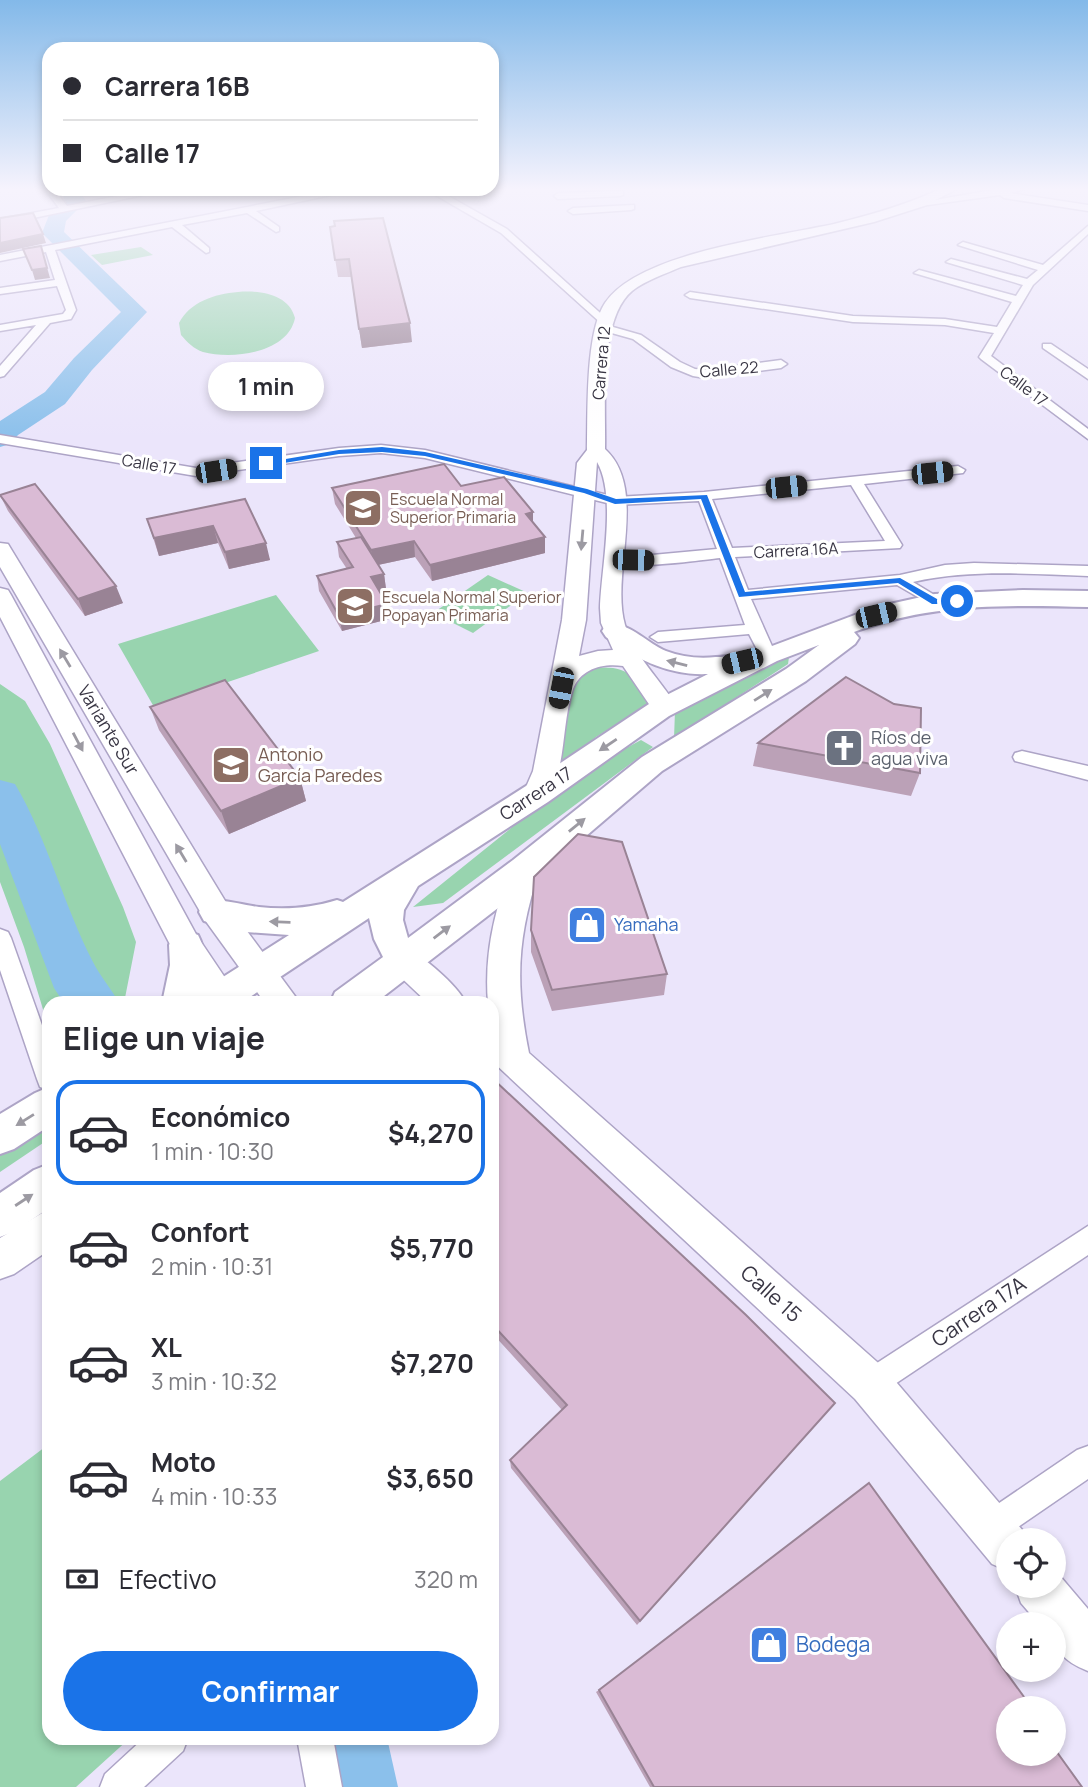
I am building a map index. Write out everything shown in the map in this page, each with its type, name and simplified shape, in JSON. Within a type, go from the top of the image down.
[{"type":"main road","name":"Carrera 17","points":[[225,996],[537,794],[664,707],[768,655],[876,615],[935,602],[1023,598],[1088,599]]},
{"type":"main road","name":"Carrera 17","points":[[357,996],[525,869],[652,764],[796,675],[876,615]]},
{"type":"main road","points":[[615,631],[632,645],[656,657],[699,668],[716,667],[768,655]]},
{"type":"main road","points":[[652,764],[662,740],[664,707]]},
{"type":"main road","points":[[404,961],[389,940],[386,917],[393,894],[410,875]]},
{"type":"main road","points":[[216,912],[252,921],[291,922],[332,915],[369,901]]},
{"type":"main road","points":[[181,996],[188,965],[186,945]]},
{"type":"main road","points":[[0,1136],[42,1109]]},
{"type":"main road","points":[[0,1217],[42,1189]]},
{"type":"street","points":[[0,328],[67,317],[71,310],[60,272]]},
{"type":"street","name":"Calle 22","points":[[548,272],[604,325],[639,338],[663,358],[694,373],[705,374],[781,364]]},
{"type":"street","name":"Carrera 12","points":[[537,794],[545,771],[574,620],[587,492],[587,463],[596,450],[599,368],[604,325],[613,302],[631,285],[658,272]]},
{"type":"street","points":[[990,272],[1029,283]]},
{"type":"street","points":[[690,295],[853,319],[945,322],[1002,331],[1017,300],[1029,283],[1042,272]]},
{"type":"street","points":[[919,273],[1017,300]]},
{"type":"street","points":[[0,291],[63,282]]},
{"type":"street","points":[[0,373],[45,322]]},
{"type":"street","name":"Calle 17","points":[[1002,331],[985,357],[1086,432]]},
{"type":"street","points":[[1046,346],[1088,375]]},
{"type":"street","points":[[0,357],[16,354]]},
{"type":"street","name":"Calle 17","points":[[0,439],[196,472],[339,452],[382,449],[425,454],[615,501]]},
{"type":"street","points":[[596,450],[609,463],[615,501],[611,610],[615,631],[629,660],[653,685],[664,707]]},
{"type":"street","points":[[615,501],[704,496],[957,470]]},
{"type":"street","name":"Carrera 16A","points":[[614,560],[895,545],[848,481]]},
{"type":"street","points":[[704,496],[754,629],[768,655]]},
{"type":"street","name":"Variante Sur","points":[[0,549],[216,912],[279,996]]},
{"type":"street","points":[[742,595],[900,580],[944,570],[974,568],[1088,571]]},
{"type":"street","points":[[900,580],[935,602]]},
{"type":"street","name":"Variante Sur","points":[[0,595],[186,945],[217,996]]},
{"type":"street","points":[[658,637],[754,629]]},
{"type":"street","points":[[561,688],[576,667],[610,656],[629,660]]},
{"type":"street","points":[[1022,757],[1088,773]]},
{"type":"street","name":"Calle 15","points":[[525,869],[509,911],[501,957],[503,1050],[870,1384],[996,1532]]},
{"type":"street","points":[[1,944],[42,1059]]},
{"type":"street","points":[[404,961],[442,996]]},
{"type":"street","points":[[0,1260],[42,1233]]},
{"type":"street","name":"Carrera 17A","points":[[870,1384],[1088,1239]]},
{"type":"street","points":[[1010,1528],[1088,1461]]},
{"type":"street","points":[[1048,1598],[1088,1647]]},
{"type":"street","points":[[118,1787],[163,1745]]},
{"type":"street","points":[[316,1745],[324,1787]]},
{"type":"green space","points":[[238,292],[264,293],[287,304],[295,318],[290,330],[271,346],[258,351],[229,355],[200,351],[181,335],[179,323],[196,304],[212,297]]},
{"type":"green space","points":[[488,575],[528,593],[473,633],[433,613]]},
{"type":"green space","points":[[276,595],[319,651],[154,707],[118,644]]},
{"type":"green space","points":[[781,656],[789,657],[788,664],[674,738],[675,711]]},
{"type":"green space","points":[[595,668],[615,668],[630,674],[649,704],[596,737],[551,774],[570,681]]},
{"type":"green space","points":[[0,684],[25,701],[50,744],[123,907],[136,942],[125,996],[42,996],[42,1006],[0,882]]},
{"type":"green space","points":[[641,740],[653,747],[443,903],[413,907],[577,775]]},
{"type":"green space","points":[[42,1127],[42,1144],[0,1172],[0,1154]]},
{"type":"green space","points":[[42,1449],[42,1745],[122,1745],[76,1787],[0,1787],[0,1481]]},
{"type":"building","points":[[351,272],[397,272],[410,323],[359,329]]},
{"type":"building","points":[[444,464],[461,486],[504,477],[533,512],[526,514],[545,537],[430,565],[414,541],[371,550],[332,488]]},
{"type":"building","points":[[35,484],[116,586],[78,599],[0,495]]},
{"type":"building","points":[[245,499],[266,543],[225,552],[213,526],[154,538],[147,519]]},
{"type":"building","points":[[361,537],[384,574],[371,577],[387,604],[339,616],[317,576],[353,567],[337,542]]},
{"type":"building","points":[[846,677],[894,704],[921,708],[920,773],[758,743]]},
{"type":"building","name":"Antonio García Paredes","points":[[225,680],[300,778],[221,811],[150,707]]},
{"type":"building","name":"Yamaha","points":[[578,834],[622,842],[667,974],[552,990],[531,930],[534,877]]},
{"type":"building","points":[[499,1085],[746,1315],[835,1403],[640,1621],[510,1460],[567,1405],[499,1332]]},
{"type":"building","points":[[869,1483],[996,1658],[996,1682],[1013,1682],[1023,1696],[996,1696],[996,1766],[1066,1765],[1082,1787],[654,1787],[599,1690]]},
{"type":"waterway","points":[[0,438],[8,429],[55,398],[83,364],[135,312],[94,272]]},
{"type":"waterway","points":[[0,795],[18,832],[72,973],[88,996]]},
{"type":"waterway","points":[[348,1745],[357,1787]]},
{"type":"place","name":"Escuela Normal Superior Primaria","points":[[363,508]]},
{"type":"place","name":"Escuela Normal Superior Popayan Primaria","points":[[355,606]]},
{"type":"place","name":"Ríos de agua viva","points":[[844,748]]},
{"type":"place","name":"Antonio García Paredes","points":[[231,765]]},
{"type":"place","name":"Yamaha","points":[[587,925]]},
{"type":"place","name":"Bodega","points":[[769,1645]]},
{"type":"route","points":[[266,463],[339,452],[382,449],[425,454],[615,501],[704,496],[742,595],[900,580],[935,602],[957,601]]}]
